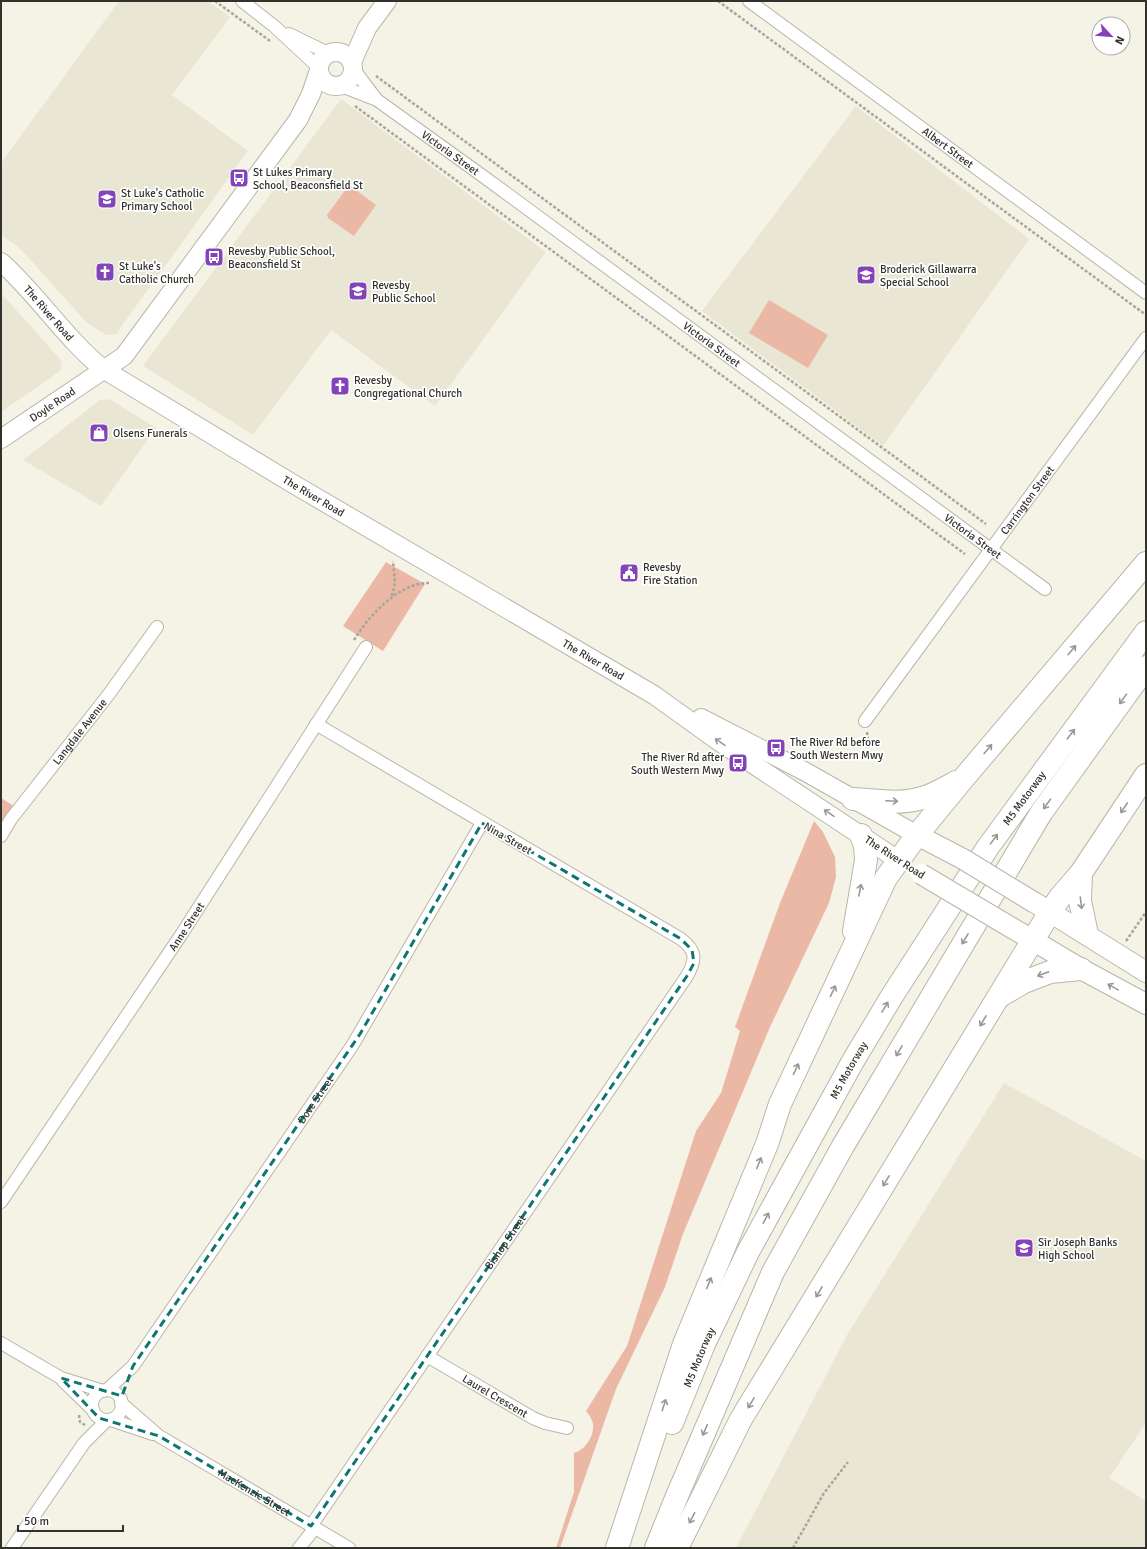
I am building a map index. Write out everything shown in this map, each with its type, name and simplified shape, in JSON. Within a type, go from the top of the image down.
[{"type":"highway","points":[[617,1548],[684,1344],[767,1144],[780,1104],[886,878],[917,835],[963,779],[1146,563]]},
{"type":"highway","name":"M5 Motorway","points":[[623,1548],[704,1344],[748,1252],[853,1061],[931,934],[988,847],[1146,632]]},
{"type":"highway","name":"M5 Motorway","points":[[656,1548],[773,1272],[839,1153],[1041,812],[1146,667]]},
{"type":"highway","points":[[677,1548],[742,1419],[997,998],[1025,936],[1043,907],[1061,896],[1081,873],[1146,775]]},
{"type":"highway","points":[[853,799],[898,802],[914,800],[924,798],[963,779]]},
{"type":"highway","points":[[850,956],[866,860],[865,846],[861,835]]},
{"type":"highway","points":[[1081,873],[1080,901],[1087,934]]},
{"type":"highway","points":[[997,998],[1024,982],[1050,972],[1081,969]]},
{"type":"main road","points":[[298,120],[311,94],[335,62],[367,28],[386,1]]},
{"type":"main road","points":[[335,62],[324,82],[338,86]]},
{"type":"main road","points":[[298,120],[338,86],[350,79],[335,62]]},
{"type":"main road","name":"Doyle Road","points":[[1,439],[124,356],[298,120]]},
{"type":"main road","name":"The River Road","points":[[1,262],[19,278],[82,350],[103,369],[295,484],[654,695],[729,732],[938,845],[1043,907],[1146,972]]},
{"type":"main road","name":"The River Road","points":[[654,695],[718,741],[898,860],[1081,969],[1146,1004]]},
{"type":"street","name":"Victoria Street","points":[[242,1],[274,26],[335,62],[377,100],[1046,589]]},
{"type":"street","name":"Albert Street","points":[[749,1],[1146,294]]},
{"type":"street","name":"Victoria Street","points":[[274,26],[335,62]]},
{"type":"street","name":"Victoria Street","points":[[338,86],[377,100]]},
{"type":"street","name":"Carrington Street","points":[[865,721],[992,550],[1146,338]]},
{"type":"street","name":"Langdale Avenue","points":[[1,836],[11,820],[109,694],[157,627]]},
{"type":"street","name":"Anne Street","points":[[1,1202],[181,935],[366,647]]},
{"type":"street","name":"Nina Street","points":[[316,724],[681,939],[692,950],[694,956]]},
{"type":"street","name":"Dove Street","points":[[105,1391],[133,1366],[352,1046],[482,823]]},
{"type":"street","name":"Bishop Street","points":[[300,1548],[427,1356],[687,976],[694,963],[694,956]]},
{"type":"street","points":[[1,1343],[61,1378],[115,1393],[121,1402],[121,1410],[118,1415],[109,1420],[84,1443],[12,1548]]},
{"type":"street","name":"Laurel Crescent","points":[[427,1356],[533,1418],[544,1423],[567,1428]]},
{"type":"street","name":"Dove Street","points":[[121,1402],[133,1366]]},
{"type":"street","points":[[61,1378],[99,1418],[109,1420]]},
{"type":"street","points":[[84,1443],[93,1410],[93,1400],[96,1396],[105,1391]]},
{"type":"street","name":"MacKenzie Street","points":[[121,1402],[159,1436],[349,1548]]},
{"type":"street","name":"MacKenzie Street","points":[[109,1420],[159,1436]]},
{"type":"path","points":[[215,1],[274,44]]},
{"type":"path","points":[[718,1],[1146,315]]},
{"type":"path","points":[[374,74],[986,524]]},
{"type":"path","points":[[352,104],[965,554]]},
{"type":"path","points":[[392,597],[395,583],[393,561]]},
{"type":"path","points":[[1126,941],[1146,912]]},
{"type":"path","points":[[793,1548],[824,1493],[848,1462]]},
{"type":"highlighted area","points":[[482,823],[681,939],[692,950],[694,963],[687,976],[311,1526],[159,1436],[99,1418],[61,1378],[122,1396],[133,1366],[360,1034]]},
{"type":"shaded area","name":"St Luke's Catholic Primary School","points":[[119,1],[208,1],[230,17],[172,95],[248,151],[116,334],[106,335],[86,322],[28,257],[17,246],[1,235],[1,163]]},
{"type":"shaded area","name":"Revesby Public School","points":[[341,99],[546,252],[435,406],[331,330],[253,435],[143,366]]},
{"type":"shaded area","name":"Broderick Gillawarra Special School","points":[[856,106],[1029,239],[883,446],[702,311]]},
{"type":"shaded area","points":[[349,185],[376,205],[354,236],[328,218],[327,215]]},
{"type":"shaded area","points":[[1,293],[60,359],[62,365],[60,371],[1,412]]},
{"type":"shaded area","points":[[769,300],[828,335],[808,368],[749,333]]},
{"type":"shaded area","points":[[109,399],[156,428],[101,506],[23,460],[100,400]]},
{"type":"shaded area","points":[[386,562],[425,584],[383,651],[343,626]]},
{"type":"shaded area","points":[[1,798],[14,806],[1,824]]},
{"type":"shaded area","points":[[814,821],[823,832],[835,857],[836,877],[829,903],[770,1027],[683,1234],[665,1287],[616,1389],[560,1548],[556,1548],[574,1492],[574,1453],[585,1446],[593,1430],[593,1423],[586,1411],[627,1346],[696,1131],[721,1093],[740,1031],[735,1027],[780,903]]},
{"type":"shaded area","name":"Sir Joseph Banks High School","points":[[1004,1083],[1146,1161],[1146,1423],[1109,1478],[1146,1501],[1146,1548],[736,1548],[847,1335]]},
{"type":"place","name":"St Lukes Primary School, Beaconsfield St","points":[[239,178]]},
{"type":"place","name":"St Luke's Catholic Primary School","points":[[107,199]]},
{"type":"place","name":"Revesby Public School, Beaconsfield St","points":[[214,257]]},
{"type":"place","name":"St Luke's Catholic Church","points":[[105,272]]},
{"type":"place","name":"Broderick Gillawarra Special School","points":[[866,275]]},
{"type":"place","name":"Revesby Public School","points":[[358,291]]},
{"type":"place","name":"Revesby Congregational Church","points":[[340,386]]},
{"type":"place","name":"Olsens Funerals","points":[[99,433]]},
{"type":"place","name":"Revesby Fire Station","points":[[629,573]]},
{"type":"place","name":"The River Rd before South Western Mwy","points":[[776,748]]},
{"type":"place","name":"The River Rd after South Western Mwy","points":[[738,763]]},
{"type":"place","name":"Sir Joseph Banks High School","points":[[1024,1248]]}]
